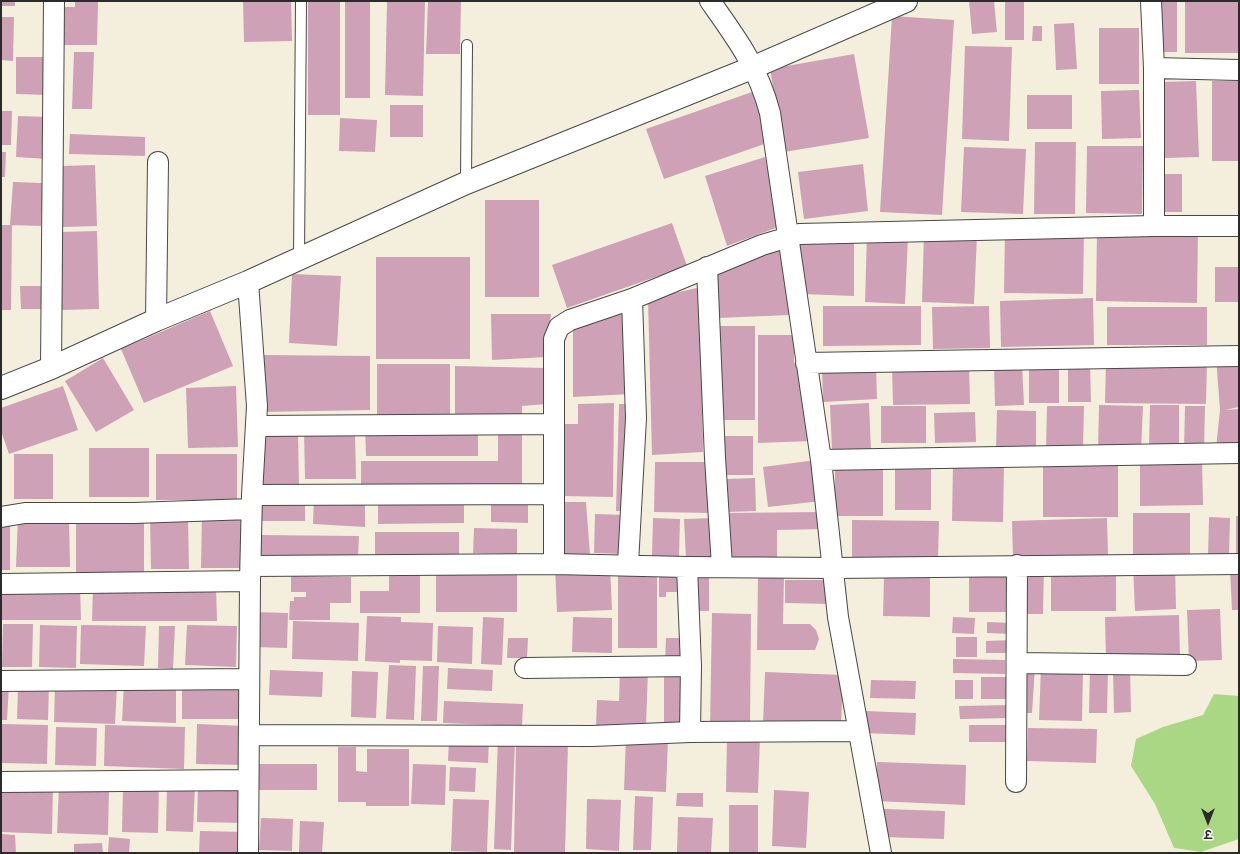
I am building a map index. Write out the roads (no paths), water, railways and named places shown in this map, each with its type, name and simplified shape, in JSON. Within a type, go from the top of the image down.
[{"type":"street","points":[[51,368],[54,1]]},
{"type":"street","points":[[710,1],[742,46],[754,66],[766,95],[770,113],[821,460],[834,568],[838,617],[881,853]]},
{"type":"street","points":[[1,388],[51,368],[156,320],[248,282],[466,183],[754,66],[906,1]]},
{"type":"street","points":[[1151,1],[1154,68],[1154,226]]},
{"type":"street","points":[[1154,68],[1239,70]]},
{"type":"street","points":[[156,320],[158,162]]},
{"type":"street","points":[[554,564],[554,339],[559,327],[570,320],[632,299],[707,267],[788,236],[823,232],[1154,226],[1239,226]]},
{"type":"street","points":[[707,267],[715,458],[722,566]]},
{"type":"street","points":[[248,282],[257,387],[250,574],[248,679],[248,853]]},
{"type":"street","points":[[628,564],[636,418],[632,299]]},
{"type":"street","points":[[806,363],[1239,356]]},
{"type":"street","points":[[256,426],[554,424]]},
{"type":"street","points":[[821,460],[1239,452]]},
{"type":"street","points":[[1,517],[25,513],[134,513],[252,502],[554,494]]},
{"type":"street","points":[[1,584],[554,564],[834,568],[1239,564]]},
{"type":"street","points":[[1016,782],[1017,565]]},
{"type":"street","points":[[687,567],[691,666],[690,732]]},
{"type":"street","points":[[1017,664],[1186,665]]},
{"type":"street","points":[[525,668],[691,666]]},
{"type":"street","points":[[1,681],[248,679]]},
{"type":"street","points":[[249,734],[592,736],[690,732],[859,731]]},
{"type":"street","points":[[1,782],[248,780]]},
{"type":"lane","points":[[299,258],[301,1]]},
{"type":"lane","points":[[466,183],[467,44]]}]
